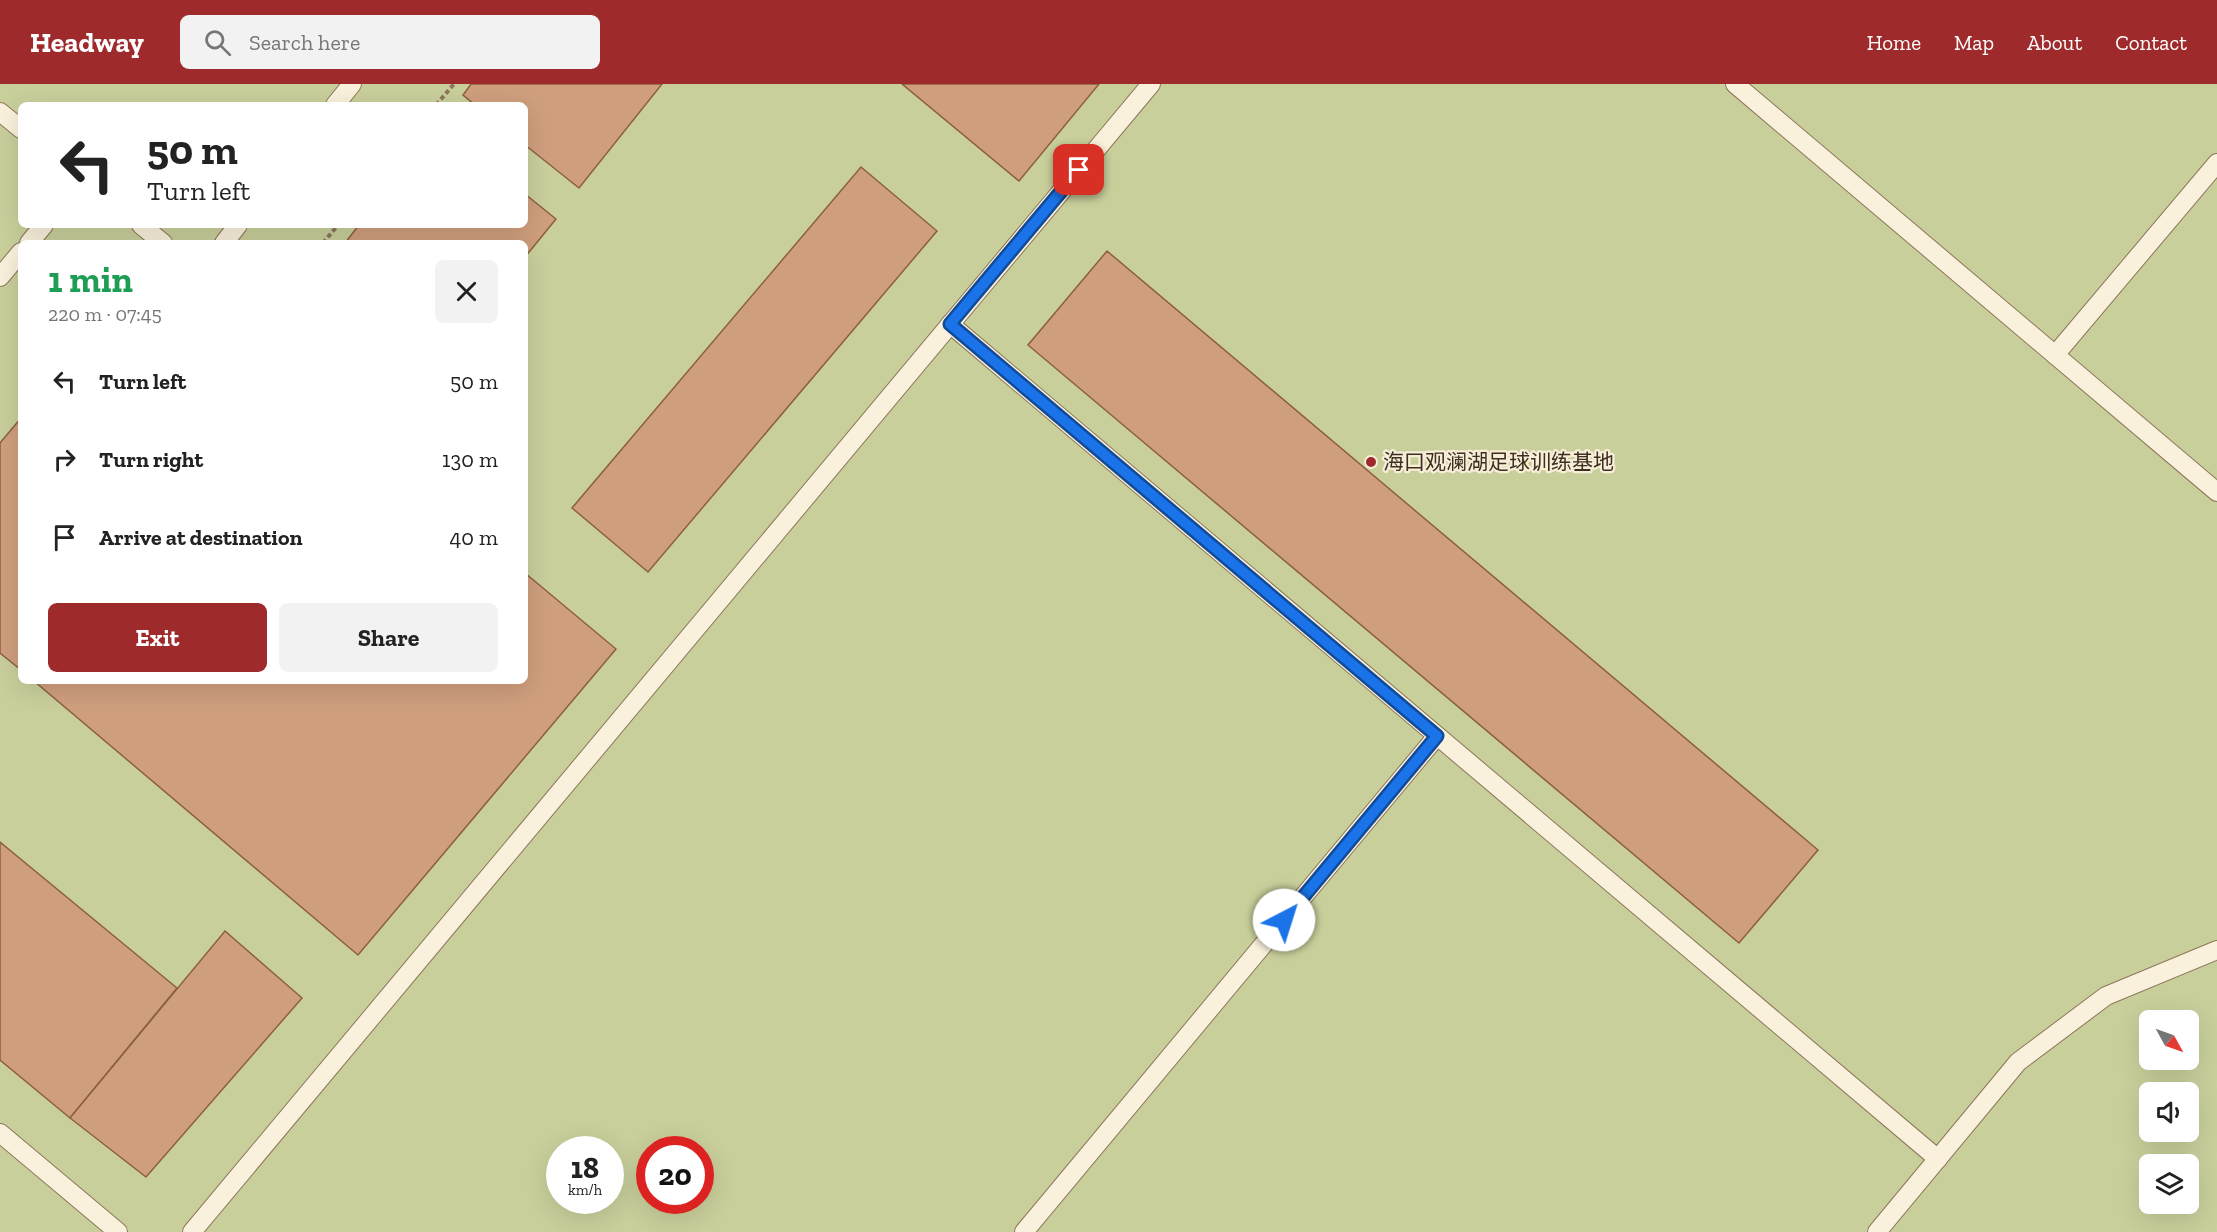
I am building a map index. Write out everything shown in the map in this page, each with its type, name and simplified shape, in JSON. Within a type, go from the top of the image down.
[{"type":"lane","points":[[337,102],[352,84]]},
{"type":"lane","points":[[192,1232],[1151,84]]},
{"type":"lane","points":[[1735,84],[2217,492]]},
{"type":"lane","points":[[0,112],[18,127]]},
{"type":"lane","points":[[2055,355],[2217,163]]},
{"type":"lane","points":[[32,240],[42,228]]},
{"type":"lane","points":[[145,228],[159,240]]},
{"type":"lane","points":[[226,240],[236,228]]},
{"type":"lane","points":[[0,278],[18,256]]},
{"type":"lane","points":[[950,324],[1938,1159]]},
{"type":"lane","points":[[1023,1232],[1437,736]]},
{"type":"lane","points":[[1877,1232],[2018,1062],[2106,996],[2217,950]]},
{"type":"lane","points":[[0,1133],[118,1232]]},
{"type":"path","points":[[438,102],[453,84]]},
{"type":"path","points":[[326,240],[336,228]]},
{"type":"green space","name":"海口观澜湖足球训练基地","points":[[0,84],[2217,84],[2217,1232],[0,1232]]},
{"type":"building","points":[[471,84],[662,84],[579,188],[528,147],[528,102],[471,102],[463,95]]},
{"type":"building","points":[[902,84],[1099,84],[1019,181]]},
{"type":"building","points":[[861,167],[937,231],[648,572],[572,508]]},
{"type":"building","points":[[528,196],[556,219],[528,253],[528,240],[347,240],[357,228],[528,228]]},
{"type":"building","points":[[1107,251],[1818,850],[1739,943],[1028,345]]},
{"type":"building","points":[[18,422],[18,668],[0,653],[0,443]]},
{"type":"building","points":[[528,576],[616,649],[358,955],[38,684],[528,684]]},
{"type":"building","points":[[0,842],[177,988],[70,1118],[0,1060]]},
{"type":"building","points":[[225,931],[302,998],[146,1177],[70,1118]]},
{"type":"place","name":"海口观澜湖足球训练基地","points":[[1371,462]]},
{"type":"route","points":[[1079,170],[950,324],[1437,736],[1284,920]]}]
